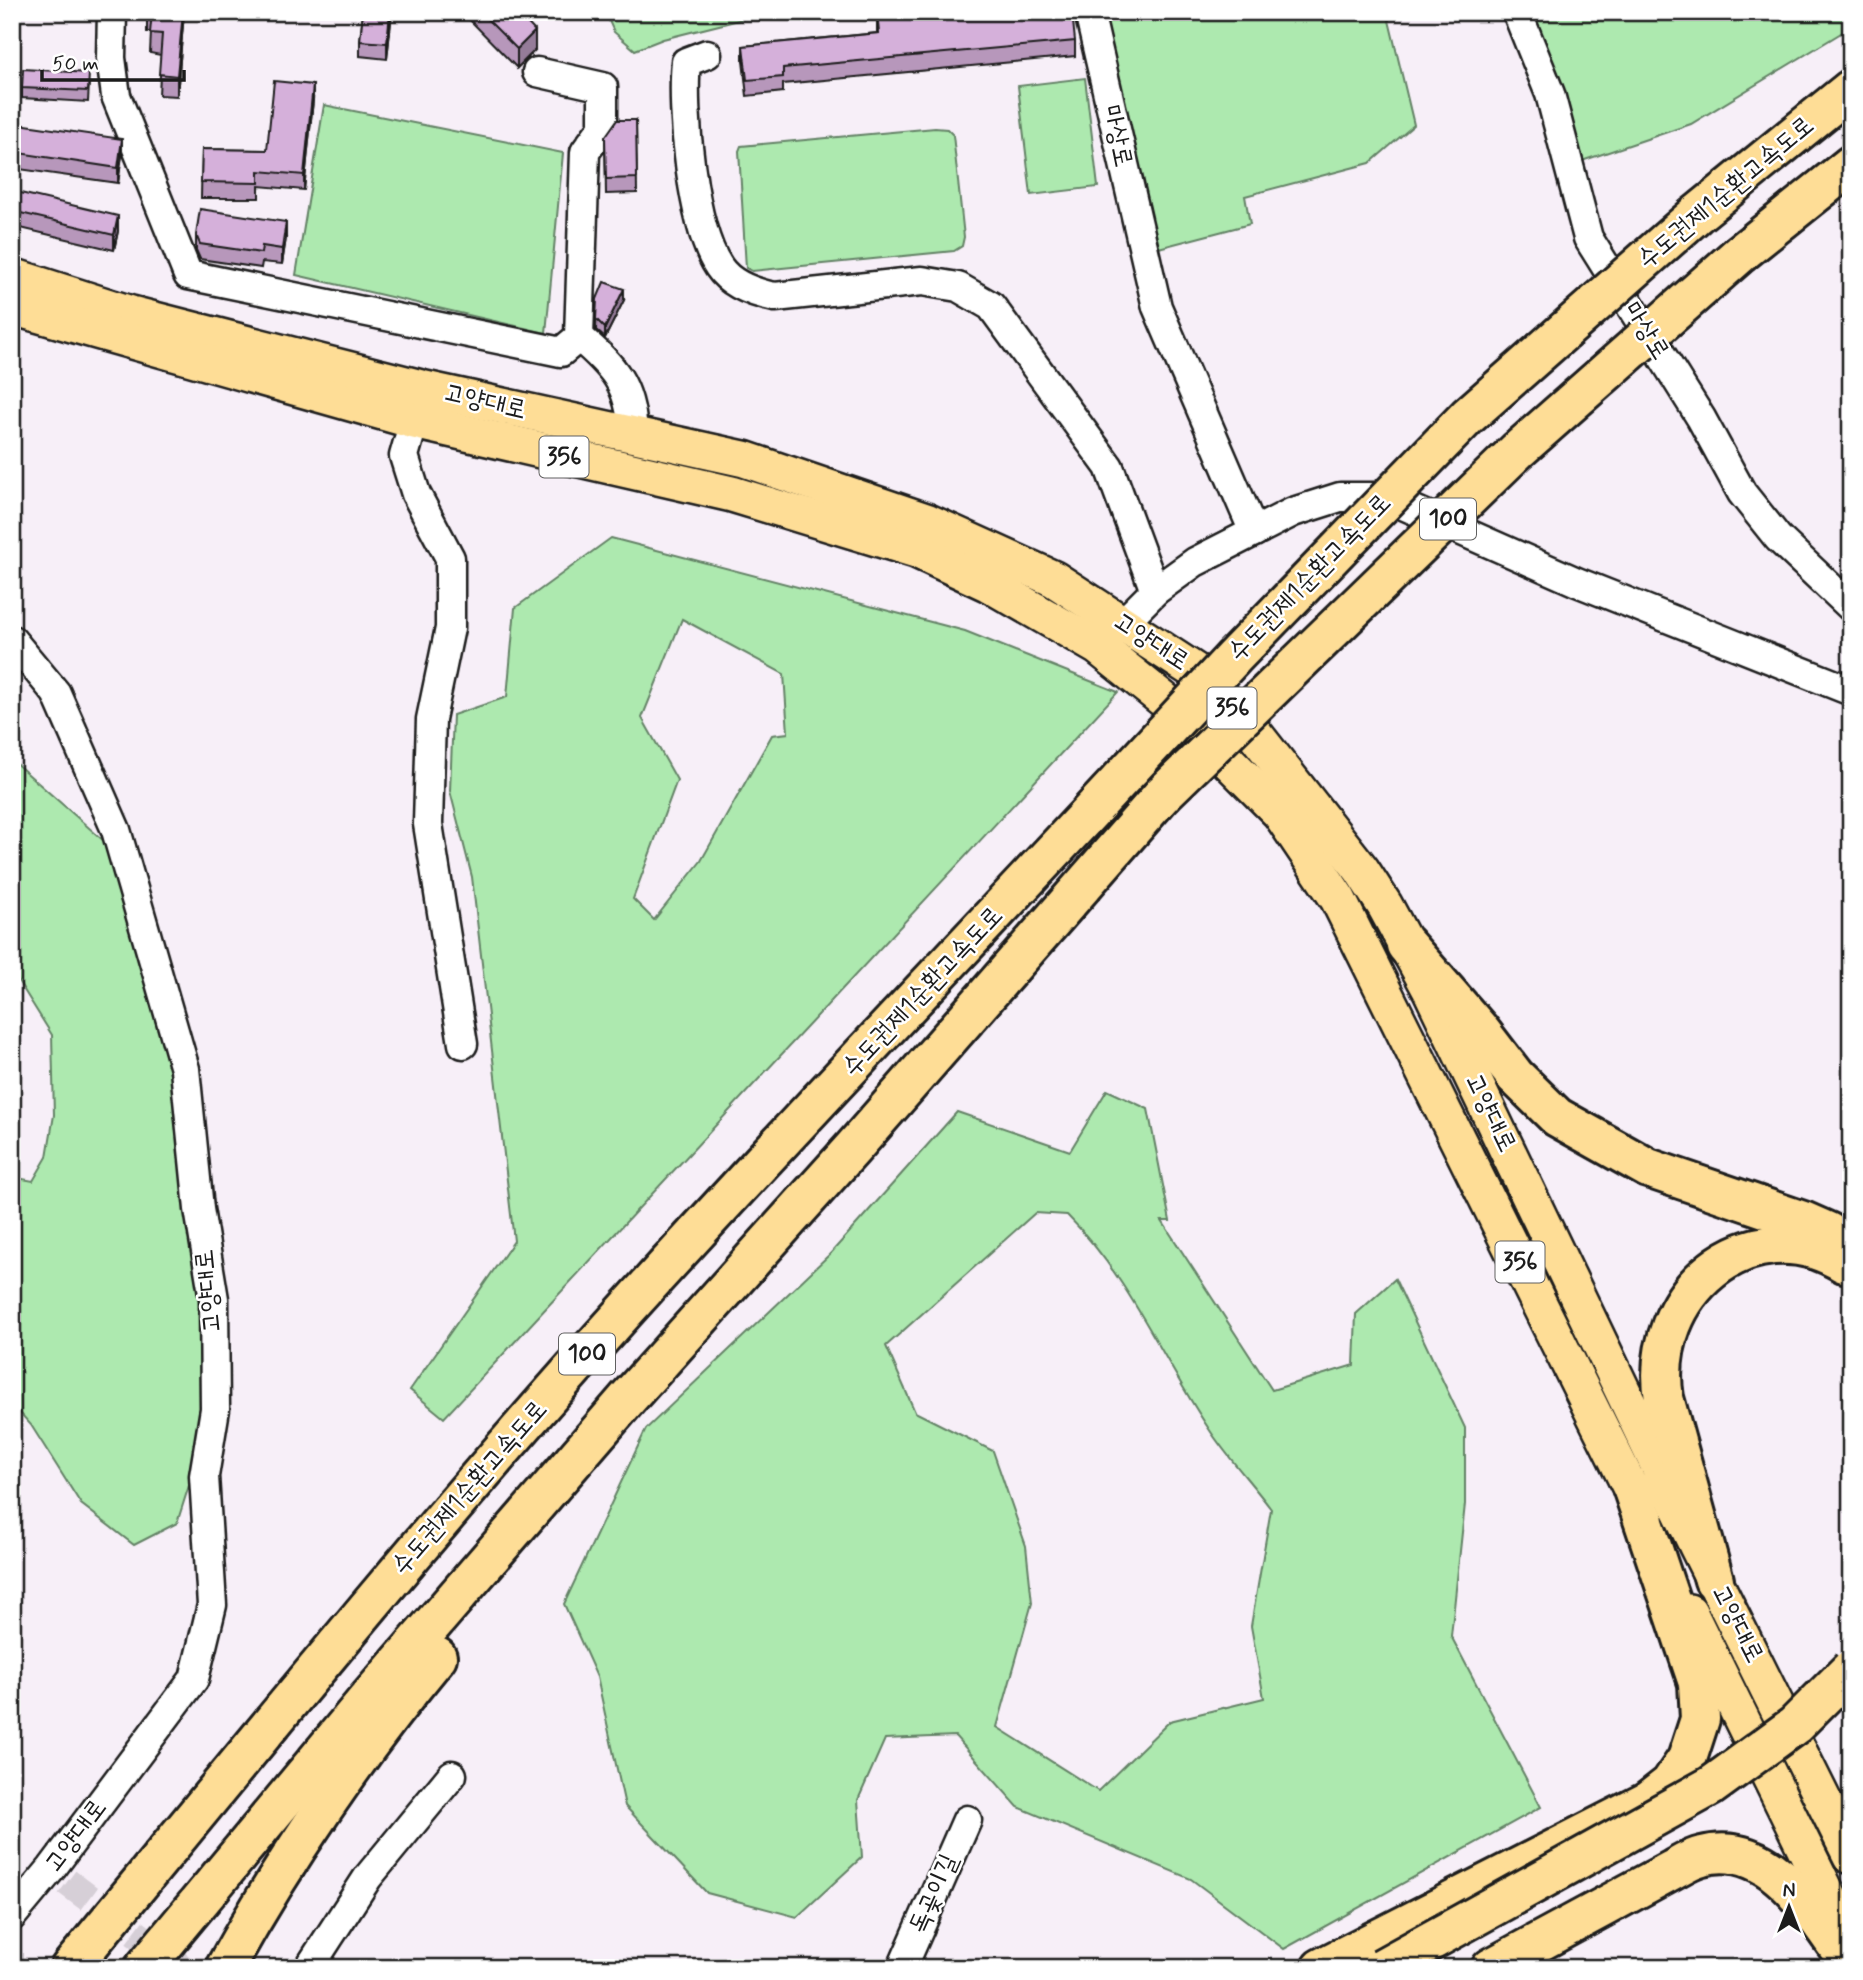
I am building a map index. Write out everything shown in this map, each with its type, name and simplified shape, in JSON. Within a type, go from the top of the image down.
[{"type":"highway","name":"수도권제1순환고속도로","points":[[70,1968],[397,1572],[572,1371],[694,1236],[1333,553],[1468,416],[1696,215],[1851,89]]},
{"type":"highway","name":"수도권제1순환고속도로","points":[[144,1968],[366,1701],[628,1398],[853,1148],[1163,794],[1517,451],[1741,253],[1851,164]]},
{"type":"highway","points":[[1406,945],[1479,1029],[1515,1076],[1557,1117],[1648,1168],[1803,1222],[1828,1232],[1851,1247]]},
{"type":"highway","points":[[1714,1580],[1660,1375],[1664,1343],[1671,1322],[1683,1298],[1698,1281],[1731,1258],[1753,1251],[1778,1245],[1802,1248],[1832,1255],[1851,1267]]},
{"type":"highway","points":[[225,1968],[246,1929],[339,1788],[418,1679],[538,1535],[628,1398]]},
{"type":"highway","points":[[1321,1968],[1627,1814],[1670,1784],[1688,1759],[1700,1719],[1698,1683],[1633,1490]]},
{"type":"highway","points":[[1382,1968],[1711,1786],[1795,1725],[1851,1669]]},
{"type":"highway","points":[[1423,1968],[1614,1865],[1714,1807],[1803,1741],[1851,1700]]},
{"type":"highway","points":[[1491,1968],[1672,1870],[1702,1856],[1724,1854],[1756,1861],[1782,1877],[1851,1965]]},
{"type":"main road","name":"고양대로","points":[[12,276],[131,314],[421,388],[744,460],[926,521],[1054,579],[1110,635],[1179,712],[1280,813],[1338,899],[1633,1490],[1724,1687],[1851,1942]]},
{"type":"main road","name":"고양대로","points":[[12,307],[414,421],[732,494],[916,550],[1201,675],[1248,725],[1361,869],[1406,945],[1851,1856]]},
{"type":"street","points":[[112,12],[111,58],[116,96],[187,275],[561,352],[579,337],[585,152],[603,127],[603,87],[537,72]]},
{"type":"street","name":"마상로","points":[[1089,12],[1157,307],[1254,532]]},
{"type":"street","name":"마상로","points":[[1517,12],[1550,94],[1588,237],[1701,418],[1742,493],[1778,538],[1851,607]]},
{"type":"street","points":[[706,54],[686,62],[684,86],[697,208],[708,246],[720,269],[746,288],[775,296],[922,281],[958,287],[991,306],[1109,467],[1155,591]]},
{"type":"street","points":[[579,337],[607,361],[619,377],[629,396],[633,432],[640,437]]},
{"type":"street","name":"고양대로","points":[[414,421],[404,456],[416,494],[450,558],[450,628],[431,719],[428,824],[463,1044]]},
{"type":"street","points":[[1110,635],[1155,591],[1195,562],[1293,512],[1340,497],[1385,497],[1577,582],[1851,691]]},
{"type":"street","name":"고양대로","points":[[12,640],[56,693],[116,830],[184,1069],[199,1209],[214,1299],[215,1409],[204,1476],[212,1605],[194,1679],[60,1875],[12,1916]]},
{"type":"street","points":[[309,1968],[368,1877],[452,1775]]},
{"type":"street","name":"독곶이길","points":[[902,1968],[967,1820]]},
{"type":"green space","points":[[605,12],[771,12],[663,39],[635,50],[614,32]]},
{"type":"green space","points":[[1101,12],[1387,12],[1414,125],[1370,163],[1245,196],[1250,224],[1151,250]]},
{"type":"green space","points":[[1528,12],[1851,12],[1851,27],[1691,124],[1576,163]]},
{"type":"green space","points":[[1085,78],[1098,187],[1031,195],[1018,86]]},
{"type":"green space","points":[[324,105],[563,153],[546,333],[296,275]]},
{"type":"green space","points":[[947,129],[953,135],[964,237],[962,246],[954,251],[752,271],[746,268],[739,151],[741,146]]},
{"type":"green space","points":[[611,538],[965,631],[1118,692],[444,1418],[410,1390],[514,1241],[472,877],[450,791],[453,715],[507,697],[515,608]],"holes":[[[682,619],[784,674],[788,733],[772,735],[701,861],[654,920],[633,899],[677,780],[642,718]]]},
{"type":"green space","points":[[12,760],[104,841],[174,1079],[211,1369],[192,1476],[177,1523],[134,1545],[81,1504],[31,1425],[12,1404],[12,1177],[33,1181],[47,1157],[54,1115],[52,1035],[12,971]]},
{"type":"green space","points":[[1107,1090],[1148,1109],[1170,1221],[1162,1221],[1272,1390],[1354,1365],[1356,1314],[1395,1279],[1465,1428],[1465,1504],[1451,1636],[1541,1807],[1284,1949],[1191,1879],[1018,1807],[955,1736],[885,1739],[858,1800],[862,1857],[797,1917],[707,1893],[625,1806],[597,1677],[564,1604],[646,1429],[830,1254],[957,1112],[1070,1151]],"holes":[[[1035,1213],[1067,1215],[1109,1264],[1209,1429],[1271,1509],[1251,1626],[1264,1698],[1170,1721],[1098,1791],[997,1727],[1032,1603],[1026,1546],[993,1451],[915,1412],[886,1346]]]},
{"type":"building","points":[[152,12],[183,12],[177,76],[159,74],[162,34],[150,33]]},
{"type":"building","points":[[363,12],[390,12],[387,43],[360,41]]},
{"type":"building","points":[[480,12],[517,12],[535,31],[517,49]]},
{"type":"building","points":[[877,12],[1005,12],[1006,15],[1072,12],[1075,41],[783,68],[783,77],[747,80],[743,46],[879,33]]},
{"type":"building","points":[[23,69],[89,73],[88,91],[22,88]]},
{"type":"building","points":[[274,81],[313,85],[304,175],[259,171],[259,183],[201,182],[202,149],[267,150]]},
{"type":"building","points":[[617,120],[636,120],[637,178],[606,179],[605,137]]},
{"type":"building","points":[[12,123],[122,139],[118,168],[12,152]]},
{"type":"building","points":[[12,191],[118,216],[114,235],[12,211]]},
{"type":"building","points":[[200,209],[286,222],[282,249],[262,246],[261,253],[200,244],[196,235]]},
{"type":"building","points":[[604,282],[624,289],[605,328],[596,319],[597,299]]},
{"type":"tunnel","points":[[67,1882],[182,1968]]}]
